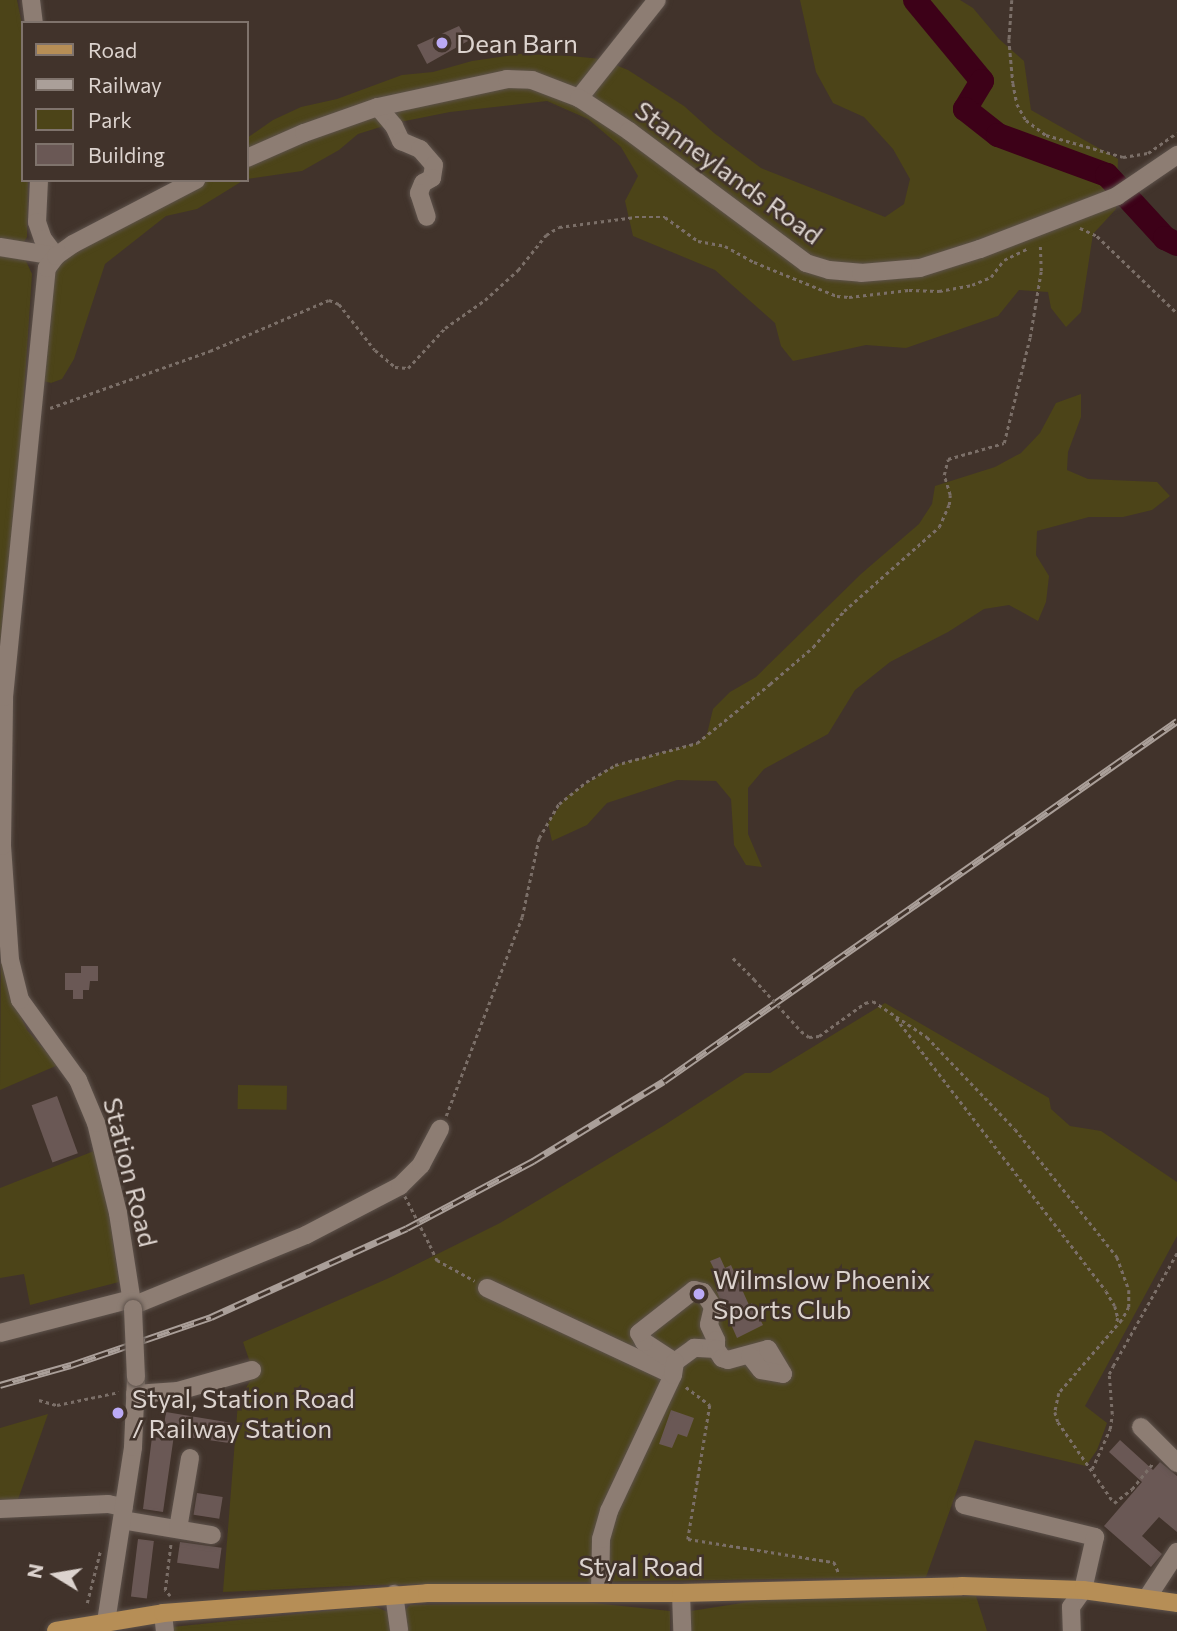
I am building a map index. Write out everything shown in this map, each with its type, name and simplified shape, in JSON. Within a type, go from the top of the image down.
[{"type":"main road","name":"Styal Road","points":[[56,1631],[106,1622],[168,1619],[394,1594],[681,1593],[962,1586],[1083,1590],[1177,1603]]},
{"type":"street","points":[[31,0],[34,21]]},
{"type":"street","points":[[579,98],[657,0]]},
{"type":"street","name":"Stanneylands Road","points":[[248,158],[304,133],[379,107],[507,79],[552,85],[579,98],[629,131],[806,263],[829,270],[882,273],[920,268],[979,249],[1117,196],[1177,155]]},
{"type":"street","points":[[379,107],[394,126],[401,141],[428,155],[434,165],[432,178],[423,183],[419,193],[427,217]]},
{"type":"street","points":[[39,182],[37,222],[43,239],[55,256]]},
{"type":"street","points":[[0,247],[55,256],[192,182]]},
{"type":"street","name":"Station Road","points":[[55,256],[47,268],[43,290],[33,409],[8,567],[1,753],[3,886],[9,960],[20,1000],[67,1062],[90,1105],[118,1213],[132,1305],[136,1386],[123,1513],[106,1622]]},
{"type":"street","points":[[0,1333],[132,1305],[306,1235],[400,1186],[421,1166],[440,1129]]},
{"type":"street","points":[[487,1288],[674,1368]]},
{"type":"street","points":[[674,1368],[644,1342],[639,1333],[694,1290],[703,1292],[713,1307],[709,1325],[716,1340],[716,1349],[724,1360],[750,1356]]},
{"type":"street","points":[[600,1592],[601,1539],[609,1511],[674,1368],[694,1348],[716,1349]]},
{"type":"street","points":[[136,1386],[178,1391],[252,1370]]},
{"type":"street","points":[[1141,1427],[1177,1463]]},
{"type":"street","points":[[176,1529],[190,1458]]},
{"type":"street","points":[[0,1508],[108,1504],[123,1513],[176,1529],[212,1535]]},
{"type":"street","points":[[964,1505],[1095,1538],[1083,1590],[1071,1607],[1071,1631]]},
{"type":"street","points":[[1147,1598],[1177,1552]]},
{"type":"street","points":[[681,1593],[682,1631]]},
{"type":"street","points":[[394,1594],[399,1631]]},
{"type":"path","points":[[1012,0],[1009,39],[1013,83],[1017,104],[1026,120],[1046,135],[1123,157],[1148,153],[1177,133]]},
{"type":"path","points":[[33,409],[82,398],[222,346],[329,300],[339,304],[375,350],[395,367],[408,369],[445,328],[485,300],[518,270],[546,235],[559,227],[635,217],[664,217],[698,241],[724,246],[738,253]]},
{"type":"path","points":[[1077,227],[1097,236],[1177,313]]},
{"type":"path","points":[[440,1129],[522,916],[538,838],[566,797],[602,772],[652,754],[697,743],[813,647],[844,611],[939,527],[950,495],[944,475],[948,459],[999,447],[1007,438],[1030,337],[1041,271],[1040,243]]},
{"type":"path","points":[[733,958],[809,1037],[819,1036],[865,1003],[873,1001],[927,1037],[1015,1129],[1117,1257],[1128,1280],[1129,1307],[1115,1328],[1063,1386],[1056,1402],[1059,1422],[1110,1500],[1119,1502],[1164,1450]]},
{"type":"path","points":[[894,1015],[1106,1291],[1115,1306],[1118,1318],[1115,1328]]},
{"type":"path","points":[[405,1196],[437,1260],[487,1288]]},
{"type":"path","points":[[1092,1470],[1110,1429],[1110,1374],[1113,1366],[1177,1253]]},
{"type":"path","points":[[674,1368],[710,1405],[688,1539],[834,1562],[842,1579],[841,1590]]},
{"type":"path","points":[[39,1400],[57,1405],[136,1386]]},
{"type":"path","points":[[168,1619],[173,1599],[165,1590],[176,1529]]},
{"type":"path","points":[[87,1603],[101,1546]]},
{"type":"green space","points":[[0,0],[17,0],[21,21],[21,182],[28,182],[27,237],[21,246],[0,242]]},
{"type":"green space","points":[[800,0],[960,0],[973,8],[999,39],[1024,61],[1031,110],[1118,159],[1116,209],[1093,234],[1081,312],[1066,327],[1051,308],[1048,292],[1019,290],[998,316],[906,348],[866,345],[793,361],[781,346],[775,323],[715,270],[633,236],[625,201],[638,176],[621,147],[588,119],[547,101],[450,112],[390,124],[358,134],[339,150],[302,171],[248,179],[248,137],[273,120],[301,107],[337,99],[402,75],[433,72],[472,61],[520,54],[571,56],[601,59],[628,70],[684,106],[714,133],[761,168],[885,217],[904,204],[910,179],[893,149],[864,117],[833,103],[816,72]]},
{"type":"green space","points":[[175,182],[241,182],[197,209],[166,216],[105,264],[74,359],[62,379],[51,383],[36,379],[47,268],[173,190]]},
{"type":"green space","points":[[0,251],[25,259],[32,274],[19,469],[0,646]]},
{"type":"green space","points":[[1081,394],[1081,417],[1068,452],[1067,470],[1088,479],[1157,482],[1170,496],[1152,510],[1123,517],[1089,517],[1037,531],[1036,555],[1049,576],[1046,602],[1038,621],[1009,605],[984,609],[948,632],[890,662],[855,690],[828,734],[764,769],[748,788],[748,834],[762,867],[746,865],[734,845],[731,799],[716,781],[677,780],[607,803],[587,825],[552,841],[548,823],[566,797],[615,765],[697,743],[707,734],[713,709],[730,692],[756,677],[861,574],[919,524],[932,504],[935,486],[995,467],[1021,453],[1040,433],[1056,403]]},
{"type":"green space","points":[[1,953],[11,995],[27,1030],[58,1065],[0,1090]]},
{"type":"green space","name":"Wilmslow Phoenix Sports Club","points":[[885,1003],[1049,1098],[1051,1109],[1070,1126],[1101,1131],[1177,1182],[1177,1236],[1085,1406],[1107,1423],[1097,1450],[1086,1466],[975,1440],[926,1577],[370,1585],[223,1592],[238,1402],[254,1374],[243,1342],[389,1278],[500,1223],[663,1126],[745,1073],[770,1073]]},
{"type":"green space","points":[[238,1085],[287,1086],[287,1110],[238,1109]]},
{"type":"green space","points":[[94,1151],[108,1207],[119,1282],[30,1305],[24,1274],[0,1278],[0,1188]]},
{"type":"green space","points":[[48,1414],[16,1505],[0,1505],[0,1428]]},
{"type":"green space","points":[[976,1596],[987,1631],[691,1631],[691,1611],[768,1599]]},
{"type":"green space","points":[[584,1602],[670,1611],[670,1631],[403,1631],[405,1610],[410,1605]]},
{"type":"green space","points":[[374,1606],[390,1613],[394,1631],[173,1631],[172,1627]]},
{"type":"building","name":"Dean Barn","points":[[459,26],[468,41],[427,64],[417,45]]},
{"type":"building","points":[[81,966],[98,966],[98,981],[90,981],[89,990],[83,990],[83,999],[73,999],[73,990],[65,990],[65,973],[81,973]]},
{"type":"building","points":[[57,1096],[78,1153],[52,1163],[32,1105]]},
{"type":"building","points":[[720,1257],[725,1268],[731,1265],[749,1305],[752,1303],[763,1325],[737,1338],[716,1290],[723,1287],[710,1261]]},
{"type":"building","points":[[671,1410],[694,1418],[687,1437],[678,1434],[672,1448],[659,1444]]},
{"type":"building","points":[[166,1412],[232,1423],[229,1443],[174,1435],[163,1512],[143,1509],[152,1437],[162,1438]]},
{"type":"building","points":[[1120,1440],[1153,1470],[1160,1462],[1177,1476],[1177,1532],[1159,1517],[1142,1536],[1162,1554],[1151,1567],[1104,1526],[1142,1482],[1109,1452]]},
{"type":"building","points":[[197,1493],[223,1497],[219,1519],[194,1515]]},
{"type":"building","points":[[138,1539],[154,1541],[147,1599],[131,1597]]},
{"type":"building","points":[[180,1542],[222,1548],[219,1569],[177,1563]]},
{"type":"waterway","points":[[915,0],[982,81],[965,109],[998,135],[1107,175],[1165,238],[1177,244]]},
{"type":"railway","points":[[0,1385],[71,1365],[211,1317],[407,1228],[533,1161],[664,1081],[1177,721]]},
{"type":"place","name":"Dean Barn","points":[[442,43]]},
{"type":"place","name":"Wilmslow Phoenix Sports Club","points":[[699,1294]]},
{"type":"place","name":"Styal, Station Road / Railway Station","points":[[118,1413]]}]
